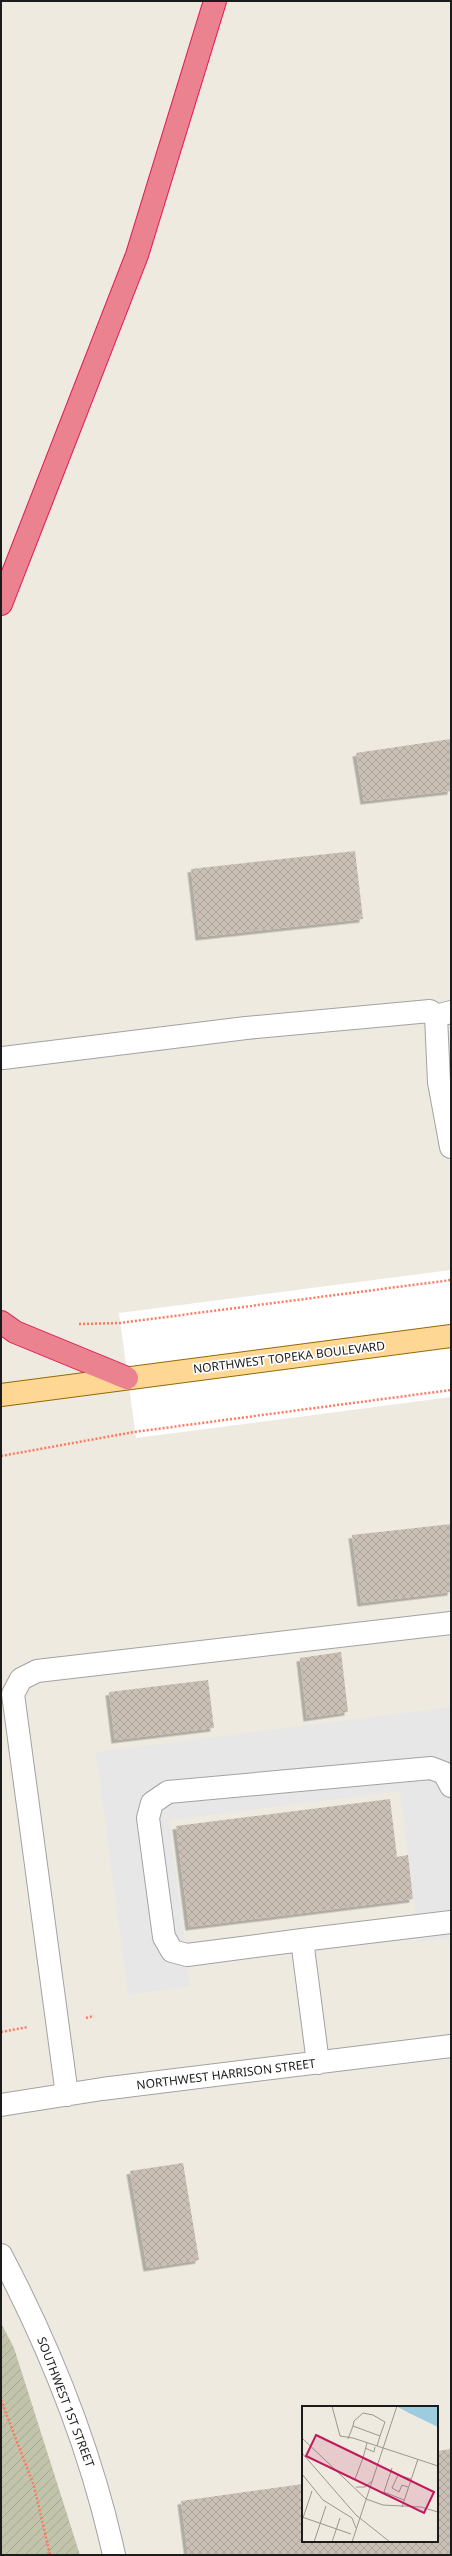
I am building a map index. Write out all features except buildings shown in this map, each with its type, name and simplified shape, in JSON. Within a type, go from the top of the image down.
[{"type":"highway","points":[[1,604],[137,255],[215,1]]},
{"type":"highway","points":[[1,1322],[16,1332],[127,1378]]},
{"type":"main road","name":"NORTHWEST TOPEKA BOULEVARD","points":[[1,1395],[451,1336]]},
{"type":"street","points":[[3,1058],[261,1026],[430,1011],[444,1014],[439,1082],[451,1147]]},
{"type":"street","points":[[67,2094],[14,1694],[21,1679],[37,1671],[451,1623]]},
{"type":"street","points":[[451,1786],[444,1773],[431,1768],[168,1792],[152,1803],[148,1818],[164,1937],[172,1951],[186,1955],[451,1922]]},
{"type":"street","points":[[302,1940],[318,2063]]},
{"type":"street","name":"NORTHWEST HARRISON STREET","points":[[1,2105],[67,2094],[451,2046]]},
{"type":"street","name":"SOUTHWEST 1ST STREET","points":[[1,2255],[31,2312],[66,2396],[104,2510],[114,2555]]},
{"type":"path","points":[[120,1323],[451,1280]]},
{"type":"path","points":[[1,1456],[134,1432],[451,1390]]},
{"type":"path","points":[[1,2400],[34,2486],[50,2555]]},
{"type":"shaded area","points":[[451,1707],[451,1938],[419,1942],[400,1791],[169,1820],[190,1986],[128,1995],[96,1752]]},
{"type":"shaded area","points":[[1,2323],[14,2348],[80,2555],[1,2555]]},
{"type":"pier","points":[[451,1270],[451,1397],[136,1438],[119,1313]]}]
